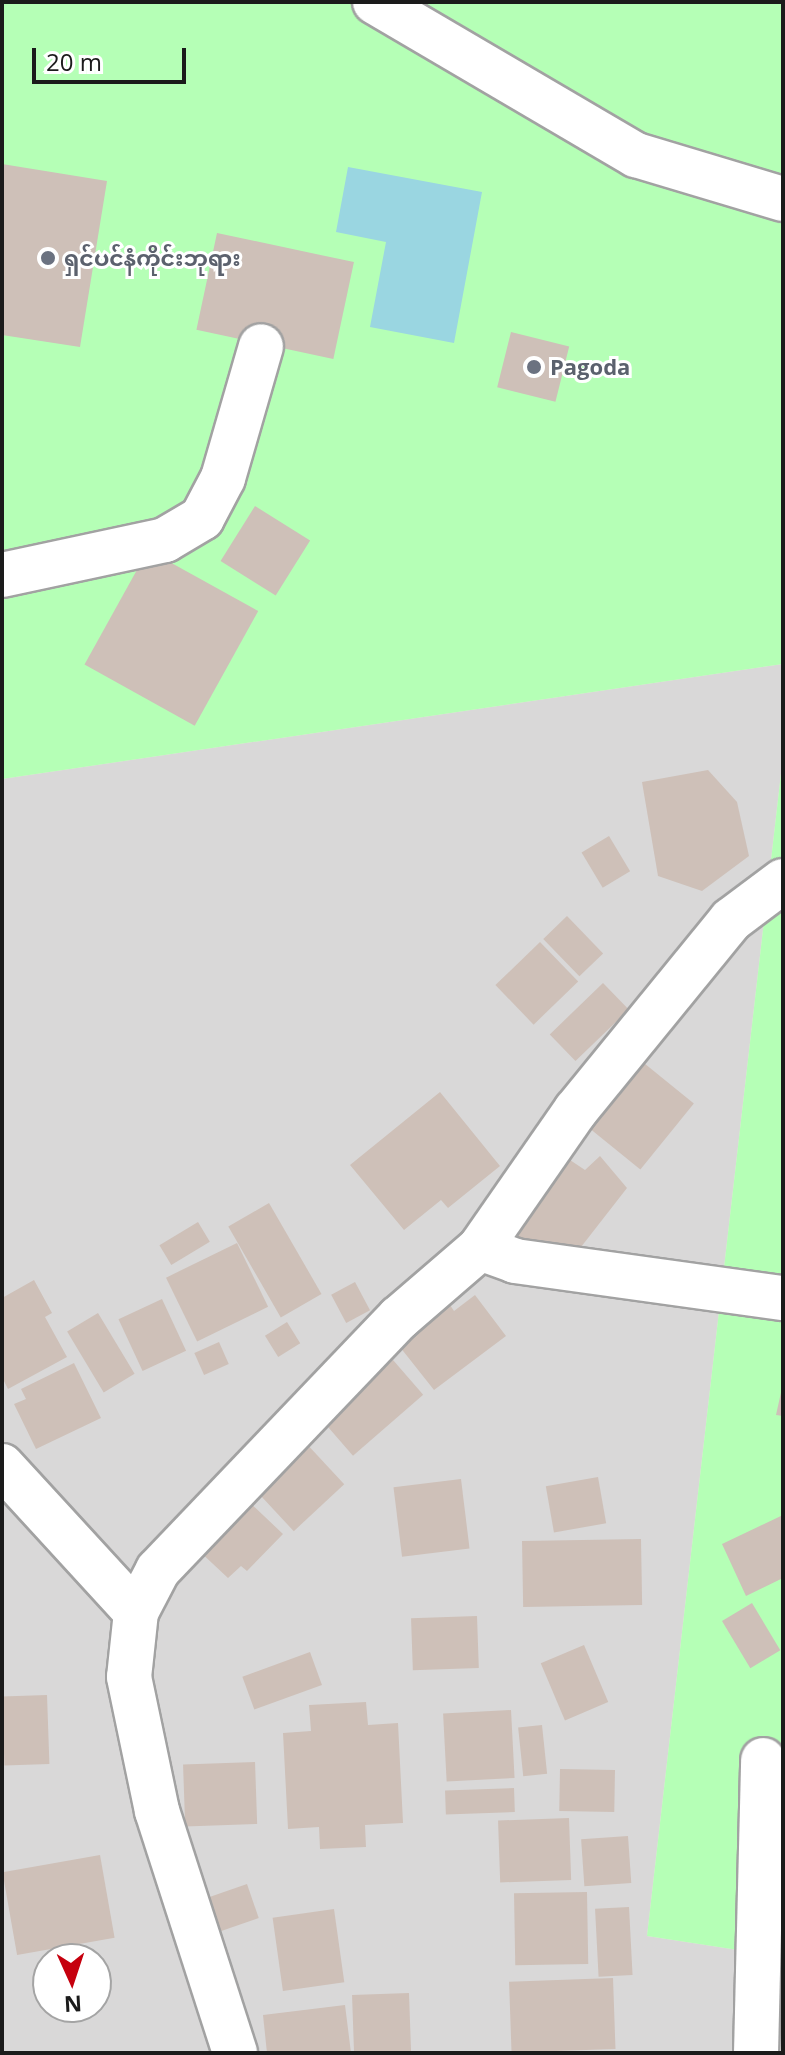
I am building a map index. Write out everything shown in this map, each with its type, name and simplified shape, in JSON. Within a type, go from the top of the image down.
[{"type":"street","points":[[375,2],[636,155],[783,199]]},
{"type":"street","points":[[2,575],[165,540],[202,518],[223,478],[261,346]]},
{"type":"street","points":[[235,2053],[157,1811],[129,1677],[136,1612],[158,1570],[399,1318],[480,1248],[576,1110],[731,920],[783,881]]},
{"type":"street","points":[[480,1248],[515,1261],[783,1298]]},
{"type":"street","points":[[2,1466],[136,1612]]},
{"type":"street","points":[[756,2053],[763,1760]]},
{"type":"shaded area","points":[[783,664],[783,756],[647,1936],[783,1957],[783,2053],[2,2053],[2,779]]},
{"type":"green space","points":[[2,2],[783,2],[783,664],[2,779]]},
{"type":"green space","points":[[783,756],[783,1957],[647,1936]]},
{"type":"water","points":[[348,167],[482,192],[454,343],[370,327],[386,242],[336,232]]},
{"type":"building","name":"ရှင်ပင်နံကိုင်းဘုရား","points":[[2,164],[107,181],[80,347],[2,335]]},
{"type":"building","points":[[217,233],[354,262],[333,359],[196,330]]},
{"type":"building","name":"Pagoda","points":[[511,332],[569,347],[555,402],[497,387]]},
{"type":"building","points":[[255,506],[310,540],[276,596],[221,561]]},
{"type":"building","points":[[148,550],[258,611],[195,726],[84,665]]},
{"type":"building","points":[[708,770],[737,802],[749,856],[702,891],[658,876],[642,782]]},
{"type":"building","points":[[609,836],[630,871],[603,888],[582,852]]},
{"type":"building","points":[[567,916],[603,953],[579,976],[543,939]]},
{"type":"building","points":[[540,942],[578,982],[534,1025],[495,985]]},
{"type":"building","points":[[603,983],[629,1010],[575,1061],[550,1034]]},
{"type":"building","points":[[634,1055],[694,1103],[640,1170],[581,1121]]},
{"type":"building","points":[[440,1092],[500,1166],[448,1208],[441,1200],[404,1230],[350,1165]]},
{"type":"building","points":[[600,1156],[627,1188],[567,1265],[491,1243],[567,1158],[585,1170]]},
{"type":"building","points":[[269,1203],[322,1294],[281,1317],[228,1226]]},
{"type":"building","points":[[198,1222],[210,1242],[171,1265],[159,1245]]},
{"type":"building","points":[[237,1243],[268,1307],[197,1341],[166,1278]]},
{"type":"building","points":[[34,1280],[52,1313],[45,1317],[67,1357],[8,1389],[2,1377],[2,1298]]},
{"type":"building","points":[[355,1282],[370,1310],[346,1323],[331,1295]]},
{"type":"building","points":[[475,1295],[506,1336],[434,1390],[396,1342],[448,1302],[454,1311]]},
{"type":"building","points":[[162,1299],[186,1351],[143,1371],[118,1319]]},
{"type":"building","points":[[98,1313],[135,1374],[104,1392],[67,1332]]},
{"type":"building","points":[[287,1322],[300,1343],[278,1357],[265,1336]]},
{"type":"building","points":[[219,1342],[229,1364],[204,1375],[194,1353]]},
{"type":"building","points":[[393,1360],[423,1395],[353,1456],[323,1421]]},
{"type":"building","points":[[74,1363],[101,1418],[36,1449],[14,1404],[26,1399],[21,1389]]},
{"type":"building","points":[[783,1388],[783,1416],[776,1415]]},
{"type":"building","points":[[304,1441],[344,1484],[294,1531],[254,1488]]},
{"type":"building","points":[[598,1477],[606,1523],[554,1532],[546,1486]]},
{"type":"building","points":[[461,1479],[470,1548],[402,1557],[394,1487]]},
{"type":"building","points":[[245,1498],[283,1534],[247,1571],[241,1566],[228,1578],[197,1549]]},
{"type":"building","points":[[783,1515],[783,1578],[746,1596],[722,1544]]},
{"type":"building","points":[[641,1539],[642,1605],[523,1607],[522,1541]]},
{"type":"building","points":[[752,1603],[780,1650],[750,1668],[722,1621]]},
{"type":"building","points":[[477,1616],[479,1668],[413,1670],[411,1618]]},
{"type":"building","points":[[584,1645],[608,1702],[565,1720],[541,1663]]},
{"type":"building","points":[[310,1652],[322,1685],[254,1710],[242,1677]]},
{"type":"building","points":[[47,1695],[49,1764],[4,1766],[2,1697]]},
{"type":"building","points":[[366,1702],[368,1725],[398,1723],[403,1823],[365,1825],[366,1847],[320,1849],[319,1827],[288,1829],[283,1733],[311,1731],[309,1705]]},
{"type":"building","points":[[511,1710],[515,1778],[447,1781],[443,1714]]},
{"type":"building","points":[[542,1725],[547,1774],[523,1776],[518,1728]]},
{"type":"building","points":[[255,1762],[257,1824],[185,1826],[183,1765]]},
{"type":"building","points":[[560,1769],[615,1770],[614,1812],[559,1811]]},
{"type":"building","points":[[514,1788],[515,1812],[446,1814],[445,1790]]},
{"type":"building","points":[[569,1818],[571,1880],[500,1882],[498,1820]]},
{"type":"building","points":[[628,1836],[631,1883],[584,1886],[581,1839]]},
{"type":"building","points":[[100,1855],[115,1938],[85,1943],[32,1943],[32,1952],[17,1955],[3,1872]]},
{"type":"building","points":[[247,1884],[259,1918],[213,1934],[202,1900]]},
{"type":"building","points":[[587,1892],[588,1964],[515,1965],[514,1893]]},
{"type":"building","points":[[629,1907],[633,1975],[599,1977],[595,1909]]},
{"type":"building","points":[[334,1909],[344,1982],[283,1991],[273,1918]]},
{"type":"building","points":[[613,1978],[615,2049],[512,2053],[509,1982]]},
{"type":"building","points":[[409,1993],[411,2053],[354,2053],[352,1995]]},
{"type":"building","points":[[345,2005],[351,2053],[267,2053],[263,2015]]},
{"type":"place","name":"ရှင်ပင်နံကိုင်းဘုရား","points":[[48,258]]},
{"type":"place","name":"Pagoda","points":[[534,367]]}]
